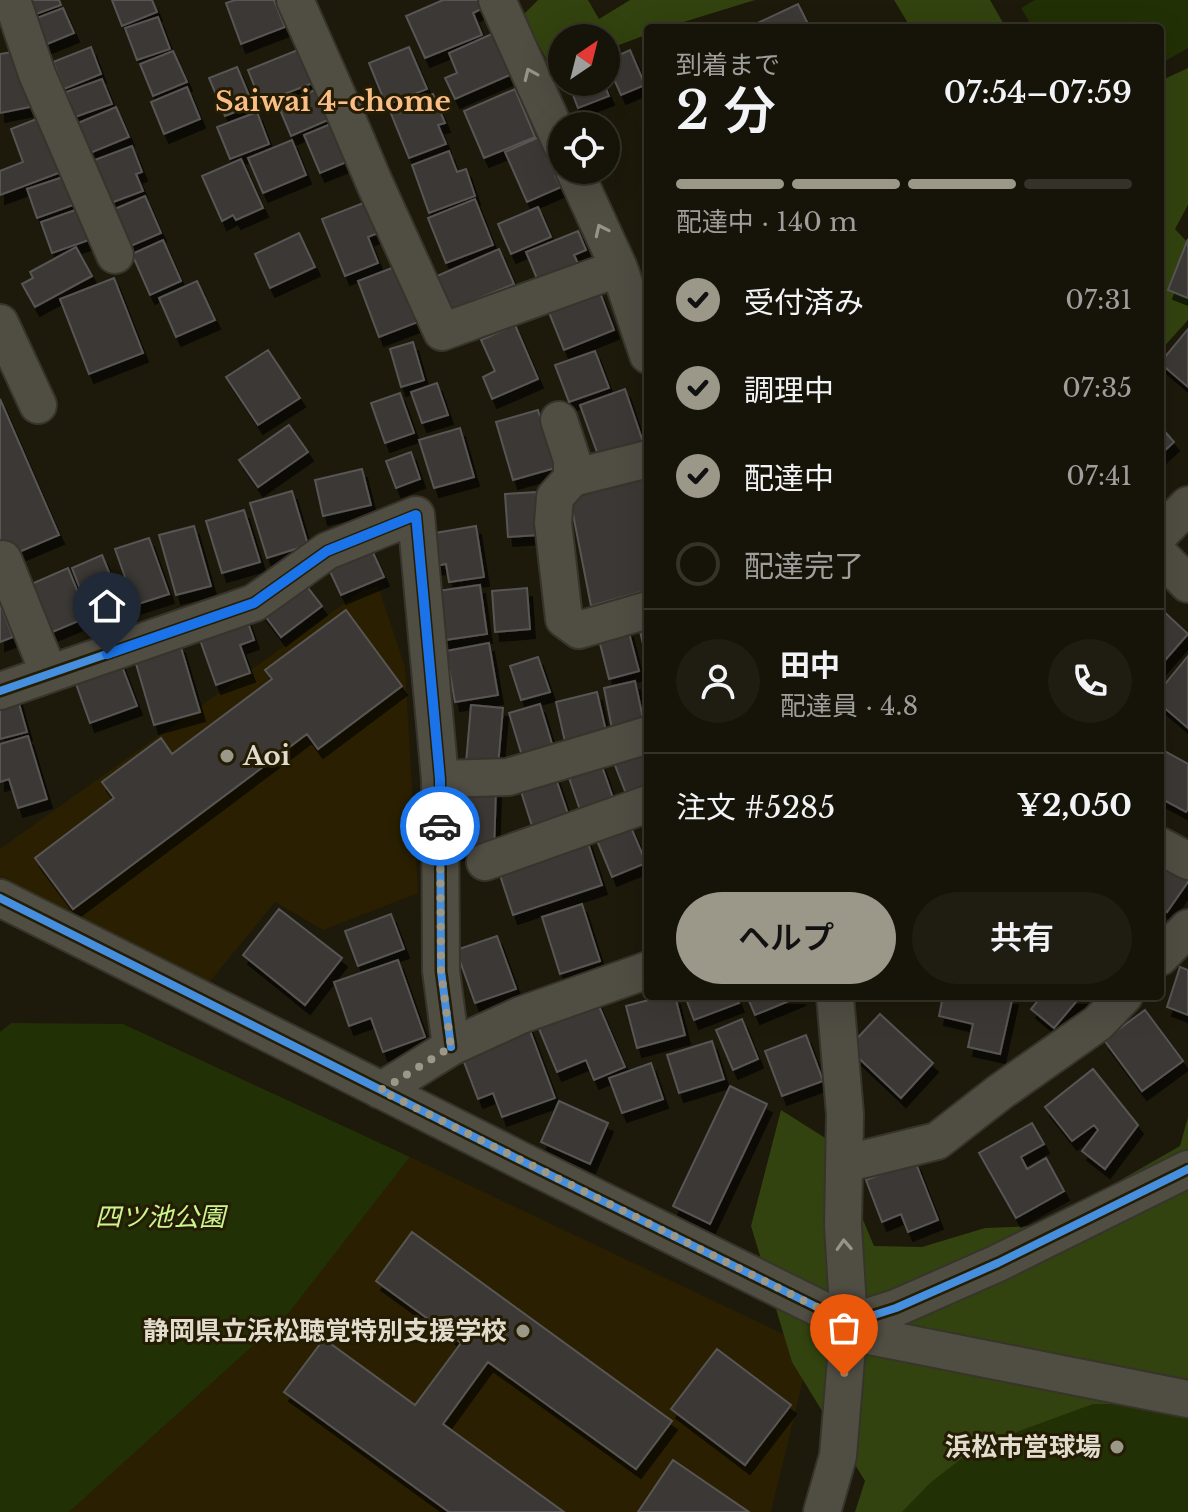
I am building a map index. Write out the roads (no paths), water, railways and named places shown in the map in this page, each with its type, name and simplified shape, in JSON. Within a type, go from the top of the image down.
[{"type":"street","points":[[12,0],[37,74],[115,255]]},
{"type":"street","points":[[295,0],[442,332],[619,268]]},
{"type":"street","points":[[497,0],[548,114]]},
{"type":"street","points":[[580,184],[619,268],[644,343]]},
{"type":"street","points":[[0,323],[38,405]]},
{"type":"street","points":[[559,420],[572,460],[572,478]]},
{"type":"street","points":[[644,460],[572,478],[555,497],[553,523],[564,619],[579,630],[644,611]]},
{"type":"street","points":[[1164,530],[1188,505]]},
{"type":"street","points":[[0,691],[254,603],[327,551],[416,515],[440,779],[441,971],[451,1047]]},
{"type":"street","points":[[3,559],[49,674]]},
{"type":"street","points":[[1164,559],[1188,584]]},
{"type":"street","points":[[440,779],[508,777],[644,736]]},
{"type":"street","points":[[485,862],[644,805]]},
{"type":"street","points":[[1164,848],[1188,861]]},
{"type":"street","points":[[0,898],[859,1329],[1188,1399]]},
{"type":"street","points":[[1164,953],[1188,928]]},
{"type":"street","points":[[380,1090],[451,1047],[521,1015],[644,971]]},
{"type":"street","points":[[822,1512],[838,1456],[859,1329],[843,1226],[845,1114],[835,1000]]},
{"type":"street","points":[[844,1164],[937,1141],[1098,1023],[1120,1000]]},
{"type":"street","points":[[859,1329],[896,1308],[998,1263],[1188,1169]]},
{"type":"place","name":"Aoi","points":[[227,756]]},
{"type":"place","name":"静岡県立浜松聴覚特別支援学校","points":[[523,1331]]},
{"type":"place","name":"浜松市営球場","points":[[1117,1447]]},
{"type":"district","name":"Saiwai 4-chome","points":[[333,101]]},
{"type":"park label","name":"四ツ池公園","points":[[160,1217]]}]
